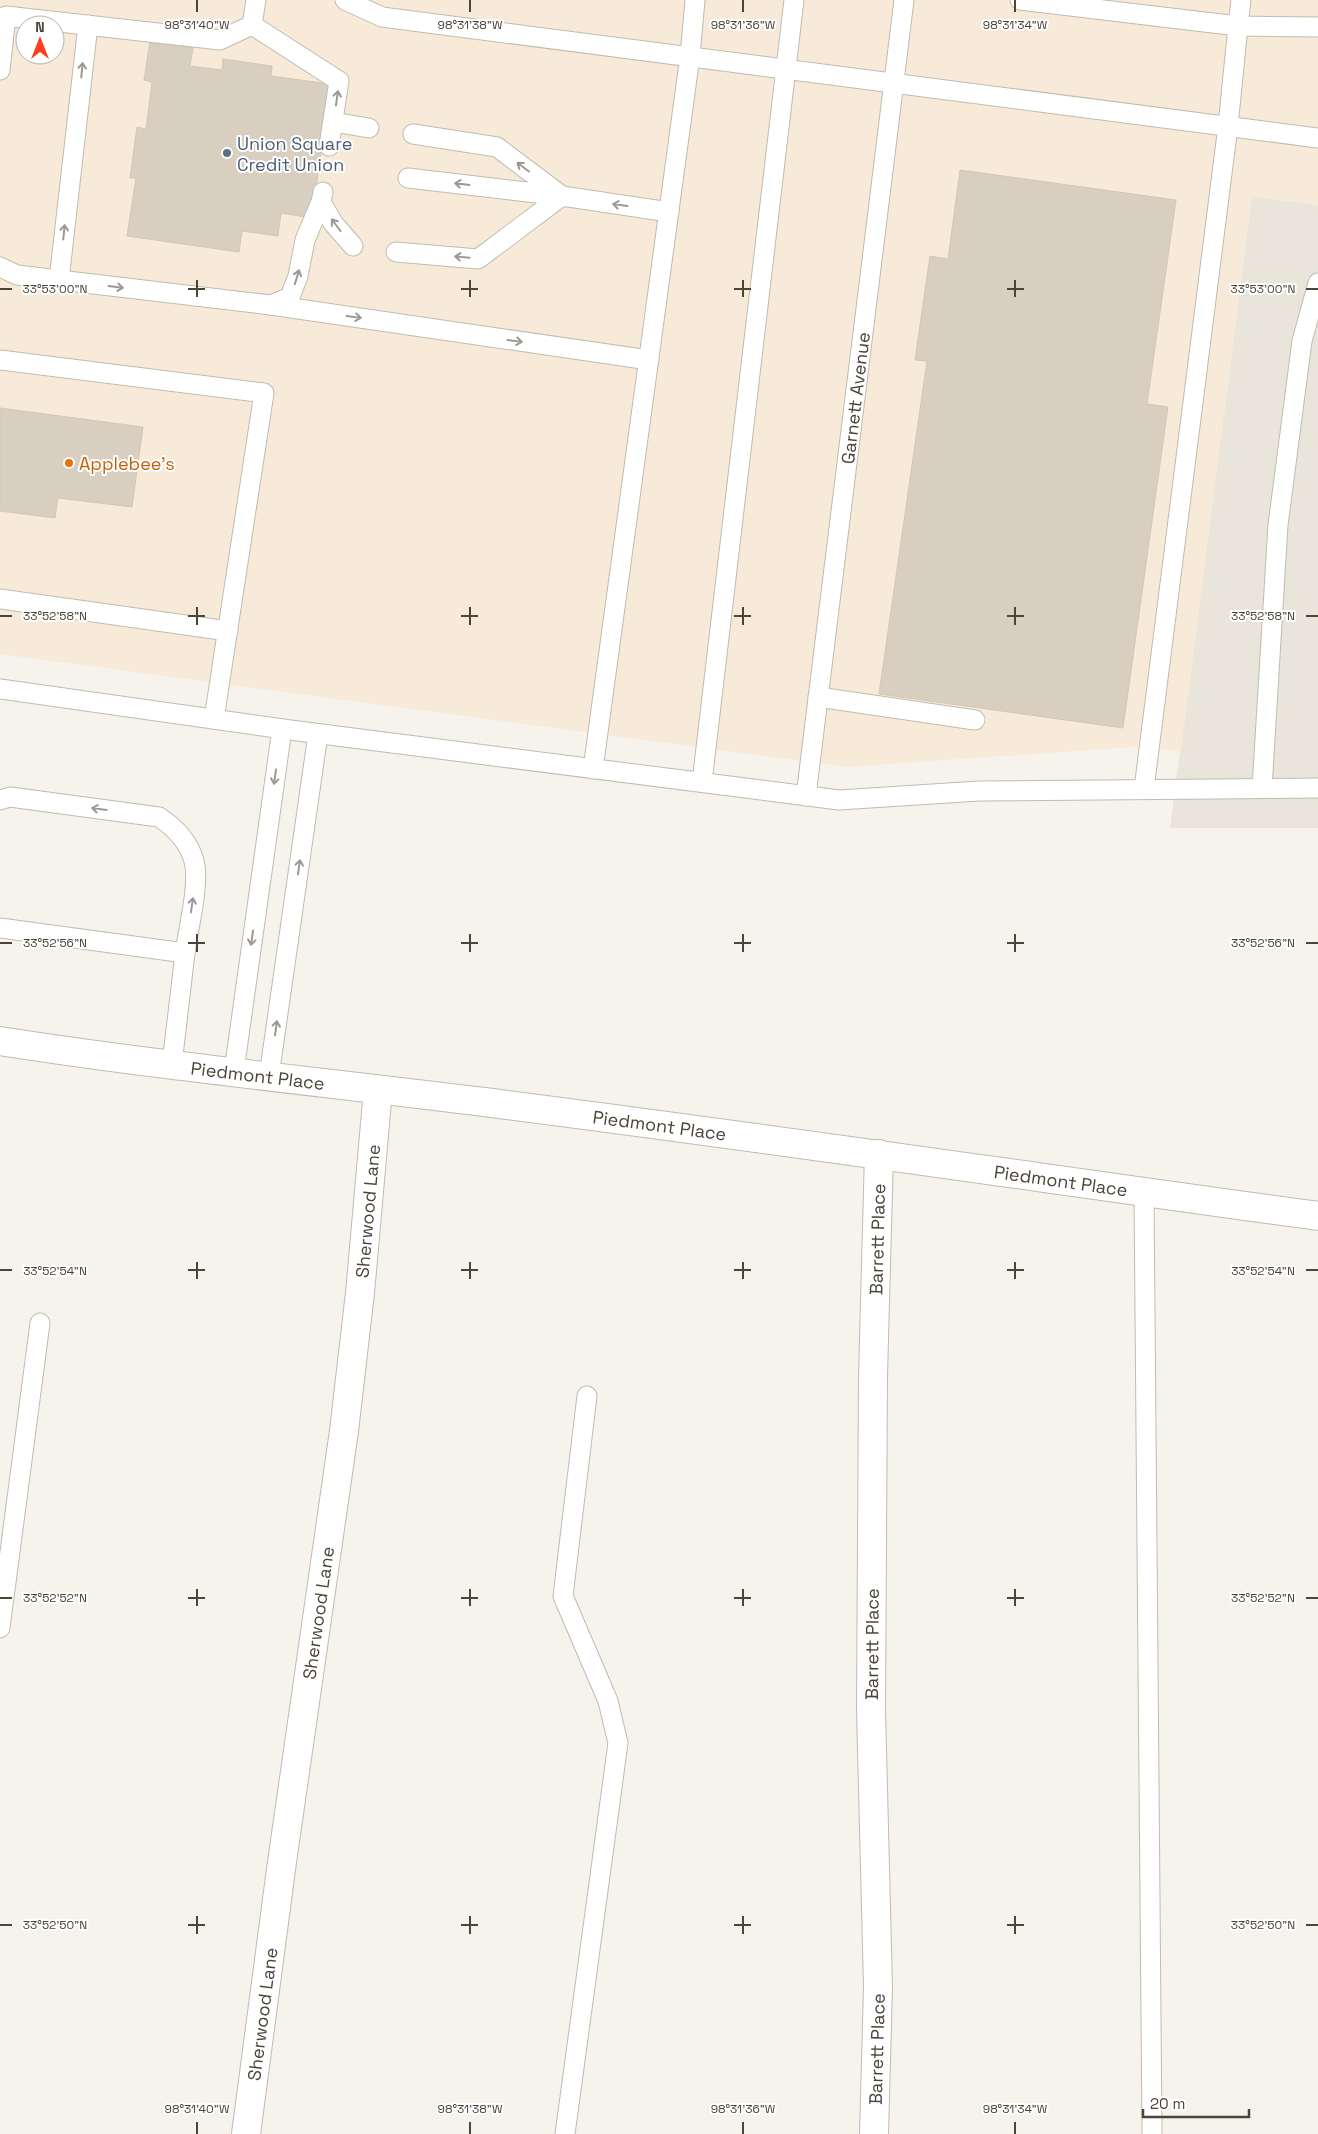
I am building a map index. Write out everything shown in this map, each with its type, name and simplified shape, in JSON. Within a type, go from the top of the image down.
[{"type":"street","name":"Piedmont Place","points":[[0,1041],[879,1154],[1144,1194],[1318,1216]]},
{"type":"street","name":"Sherwood Lane","points":[[246,2134],[282,1862],[344,1431],[360,1293],[378,1090]]},
{"type":"street","name":"Barrett Place","points":[[874,2134],[878,1987],[871,1690],[872,1376],[879,1154]]},
{"type":"lane","points":[[252,25],[256,0]]},
{"type":"lane","points":[[345,0],[382,17],[1318,138]]},
{"type":"lane","points":[[594,769],[690,56],[694,0]]},
{"type":"lane","points":[[702,782],[794,0]]},
{"type":"lane","name":"Garnett Avenue","points":[[806,796],[904,0]]},
{"type":"lane","points":[[1020,0],[1238,26],[1318,26]]},
{"type":"lane","points":[[1144,789],[1228,126],[1241,0]]},
{"type":"lane","points":[[0,70],[6,16],[220,40],[252,25]]},
{"type":"lane","points":[[58,280],[88,25]]},
{"type":"lane","points":[[252,25],[339,81],[329,146]]},
{"type":"lane","points":[[333,122],[370,128]]},
{"type":"lane","points":[[413,134],[497,147],[562,196]]},
{"type":"lane","points":[[408,178],[562,196],[669,212]]},
{"type":"lane","points":[[396,252],[478,259],[562,196]]},
{"type":"lane","points":[[271,305],[290,297],[298,276],[305,240],[322,197],[333,224],[353,246]]},
{"type":"lane","points":[[0,267],[17,275],[271,305],[648,360]]},
{"type":"lane","points":[[1262,788],[1278,525],[1302,341],[1318,283]]},
{"type":"lane","points":[[0,360],[264,393],[214,719]]},
{"type":"lane","points":[[0,599],[228,631]]},
{"type":"lane","points":[[0,689],[318,734],[839,800],[979,791],[1318,788]]},
{"type":"lane","points":[[818,697],[975,720]]},
{"type":"lane","points":[[234,1071],[282,729]]},
{"type":"lane","points":[[269,1076],[318,734]]},
{"type":"lane","points":[[0,800],[10,797],[159,817],[175,828],[194,860],[196,878],[172,1064]]},
{"type":"lane","points":[[0,928],[185,953]]},
{"type":"lane","points":[[1144,1194],[1152,2134]]},
{"type":"lane","points":[[0,1628],[40,1323]]},
{"type":"lane","points":[[565,2134],[618,1743],[608,1701],[563,1596],[587,1396]]},
{"type":"shaded area","points":[[0,0],[1318,0],[1318,205],[1252,197],[1181,751],[1132,747],[847,767],[0,654]]},
{"type":"shaded area","points":[[1252,196],[1318,205],[1318,828],[1170,828]]},
{"type":"building","name":"Union Square Credit Union","points":[[150,41],[193,48],[190,66],[222,70],[223,59],[272,66],[271,76],[330,84],[312,218],[281,213],[278,236],[242,231],[239,252],[127,236],[136,178],[130,178],[137,127],[146,129],[152,82],[144,80]]},
{"type":"building","points":[[960,170],[1176,200],[1147,404],[1168,407],[1123,728],[879,694],[927,361],[915,360],[930,256],[948,259]]},
{"type":"building","name":"Applebee's","points":[[0,408],[143,427],[132,507],[58,498],[55,518],[0,511]]},
{"type":"place","name":"Union Square Credit Union","points":[[227,153]]},
{"type":"place","name":"Applebee's","points":[[69,463]]}]
